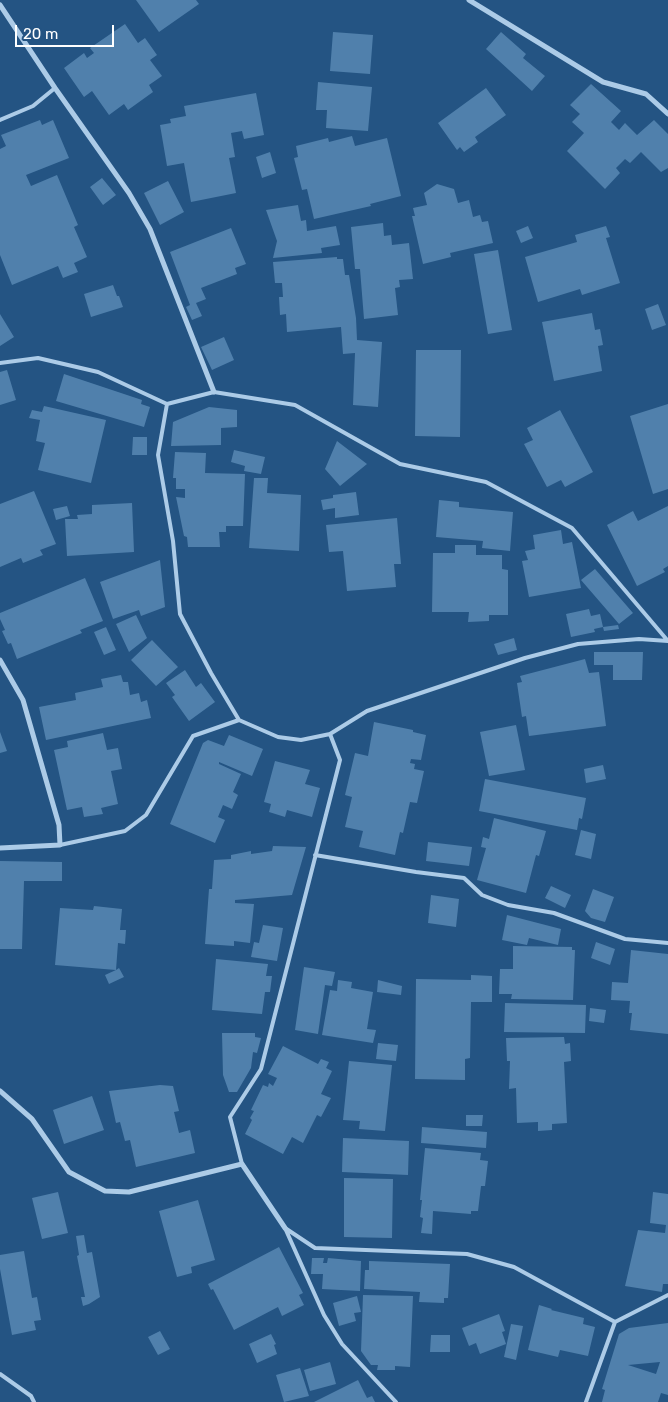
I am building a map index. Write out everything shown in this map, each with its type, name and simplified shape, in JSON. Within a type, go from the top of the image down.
[{"type":"street","points":[[469,0],[603,82],[646,94],[668,114]]},
{"type":"street","points":[[0,5],[55,88],[129,193],[150,229],[214,392]]},
{"type":"street","points":[[0,660],[22,700],[59,825],[60,845],[0,848]]},
{"type":"street","points":[[0,1092],[32,1119],[69,1172],[105,1191],[129,1192],[242,1164],[285,1228]]},
{"type":"lane","points":[[0,120],[33,106],[55,88]]},
{"type":"lane","points":[[0,363],[38,358],[98,372],[166,404],[214,392],[295,405],[400,464],[486,482],[572,528],[668,640]]},
{"type":"lane","points":[[166,404],[158,455],[173,541],[180,614],[211,673],[239,720],[278,737],[301,740],[330,734],[367,711],[525,658],[578,644],[639,639],[668,640]]},
{"type":"lane","points":[[60,845],[125,831],[146,815],[193,736],[239,720]]},
{"type":"lane","points":[[242,1164],[230,1117],[261,1069],[340,760],[330,734]]},
{"type":"lane","points":[[315,855],[464,878],[482,895],[508,906],[554,913],[625,939],[668,943]]},
{"type":"lane","points":[[285,1228],[315,1248],[467,1254],[514,1267],[615,1322]]},
{"type":"lane","points":[[285,1228],[324,1315],[342,1344],[396,1402]]},
{"type":"lane","points":[[586,1402],[615,1322],[668,1295]]},
{"type":"lane","points":[[0,1374],[32,1396],[34,1402]]},
{"type":"building","points":[[136,0],[196,0],[199,4],[159,32]]},
{"type":"building","points":[[125,24],[138,43],[145,38],[157,55],[150,60],[162,76],[149,85],[153,92],[128,110],[124,104],[109,115],[92,91],[84,97],[64,68],[84,53],[87,58],[94,53],[90,48]]},
{"type":"building","points":[[333,32],[373,35],[370,74],[330,71]]},
{"type":"building","points":[[501,32],[526,54],[523,58],[545,76],[532,91],[486,49]]},
{"type":"building","points":[[318,82],[372,87],[368,131],[326,128],[327,110],[316,110]]},
{"type":"building","points":[[591,84],[621,111],[611,122],[619,130],[625,123],[637,135],[654,120],[668,134],[668,168],[661,172],[641,152],[630,163],[625,159],[616,168],[620,173],[605,189],[567,151],[584,133],[572,122],[580,114],[570,105]]},
{"type":"building","points":[[486,88],[506,115],[475,137],[478,142],[464,152],[460,147],[457,150],[438,123]]},
{"type":"building","points":[[256,93],[264,135],[244,139],[242,131],[231,133],[235,157],[229,158],[236,193],[191,202],[184,163],[167,166],[160,125],[171,123],[170,119],[186,116],[184,106]]},
{"type":"building","points":[[40,120],[42,125],[53,120],[69,158],[26,175],[31,186],[57,175],[78,225],[74,227],[87,257],[74,263],[78,272],[63,278],[58,266],[12,285],[0,255],[0,149],[6,146],[1,135]]},
{"type":"building","points":[[352,136],[355,146],[387,138],[401,196],[370,204],[371,206],[314,219],[307,189],[302,190],[294,158],[298,157],[296,146],[328,138],[329,142]]},
{"type":"building","points":[[270,152],[276,173],[262,178],[256,157]]},
{"type":"building","points":[[102,178],[116,195],[103,205],[90,187]]},
{"type":"building","points":[[168,181],[184,212],[160,225],[144,193]]},
{"type":"building","points":[[437,184],[454,189],[458,203],[469,200],[473,217],[480,215],[482,222],[488,221],[493,243],[450,253],[451,257],[423,264],[412,216],[415,216],[413,208],[427,205],[424,193]]},
{"type":"building","points":[[298,205],[301,221],[306,220],[307,231],[336,226],[340,245],[321,248],[322,253],[273,258],[277,241],[266,210]]},
{"type":"building","points":[[383,223],[384,236],[391,235],[392,245],[409,243],[413,279],[399,280],[400,287],[395,288],[398,315],[364,319],[360,269],[355,269],[351,227]]},
{"type":"building","points":[[528,226],[533,238],[521,243],[516,231]]},
{"type":"building","points":[[606,226],[610,237],[606,238],[620,283],[582,295],[580,289],[538,302],[525,257],[577,242],[575,235]]},
{"type":"building","points":[[231,228],[246,264],[235,268],[237,274],[201,288],[206,299],[196,303],[202,316],[192,320],[186,307],[190,305],[170,252]]},
{"type":"building","points":[[498,250],[512,330],[488,334],[474,254]]},
{"type":"building","points":[[337,257],[337,259],[343,259],[345,275],[349,275],[356,318],[357,340],[382,342],[378,407],[353,405],[355,353],[343,354],[341,327],[287,332],[286,314],[280,315],[279,297],[283,297],[282,283],[275,283],[273,262]]},
{"type":"building","points":[[113,285],[123,307],[91,317],[84,294]]},
{"type":"building","points":[[658,304],[666,325],[652,330],[645,309]]},
{"type":"building","points":[[592,313],[595,330],[600,329],[603,345],[598,346],[602,371],[554,381],[542,322]]},
{"type":"building","points":[[0,314],[14,337],[0,346]]},
{"type":"building","points":[[224,337],[234,360],[212,370],[201,347]]},
{"type":"building","points":[[416,350],[461,350],[460,437],[415,436]]},
{"type":"building","points":[[7,370],[16,400],[0,405],[0,372]]},
{"type":"building","points":[[64,374],[142,400],[141,404],[150,407],[144,427],[56,401]]},
{"type":"building","points":[[668,404],[668,489],[653,494],[630,416]]},
{"type":"building","points":[[44,406],[106,420],[91,483],[38,470],[45,443],[36,441],[40,420],[29,418],[32,410],[42,412]]},
{"type":"building","points":[[209,407],[237,410],[237,427],[221,428],[221,445],[171,446],[173,422]]},
{"type":"building","points":[[560,410],[593,472],[565,487],[561,480],[547,487],[524,444],[533,440],[527,428]]},
{"type":"building","points":[[133,437],[147,437],[147,455],[132,455]]},
{"type":"building","points":[[337,441],[367,464],[340,486],[325,469]]},
{"type":"building","points":[[234,450],[265,457],[261,474],[244,471],[245,466],[231,462]]},
{"type":"building","points":[[175,452],[206,453],[205,473],[245,474],[243,526],[226,526],[226,532],[219,532],[220,547],[188,547],[176,497],[185,498],[185,489],[176,489],[176,478],[173,478]]},
{"type":"building","points":[[254,478],[268,478],[267,493],[301,495],[299,551],[249,548]]},
{"type":"building","points":[[34,491],[56,544],[40,550],[43,555],[23,563],[21,558],[0,567],[0,504]]},
{"type":"building","points":[[356,492],[359,515],[335,518],[335,508],[323,510],[321,500],[333,498],[333,495]]},
{"type":"building","points":[[439,500],[459,502],[459,507],[513,512],[510,551],[482,548],[483,541],[436,537]]},
{"type":"building","points":[[132,503],[134,552],[67,556],[65,519],[78,519],[77,515],[92,514],[92,505]]},
{"type":"building","points":[[67,506],[70,516],[56,520],[53,509]]},
{"type":"building","points":[[668,506],[668,566],[663,569],[665,572],[637,586],[607,525],[633,511],[638,521]]},
{"type":"building","points":[[397,518],[401,564],[394,564],[396,587],[347,591],[343,551],[329,552],[326,525]]},
{"type":"building","points":[[561,530],[563,544],[572,542],[581,588],[529,597],[522,561],[528,560],[525,551],[535,549],[533,535]]},
{"type":"building","points":[[455,545],[476,545],[476,555],[502,555],[502,569],[508,570],[508,615],[489,615],[489,621],[468,622],[469,612],[432,612],[433,553],[455,553]]},
{"type":"building","points":[[160,560],[165,607],[141,616],[139,610],[113,619],[100,582]]},
{"type":"building","points":[[595,569],[633,613],[619,624],[581,580]]},
{"type":"building","points":[[85,578],[103,621],[80,630],[82,633],[17,659],[11,643],[8,644],[2,631],[5,630],[0,619],[0,613]]},
{"type":"building","points":[[589,609],[591,616],[600,614],[603,627],[594,629],[595,632],[571,637],[566,614]]},
{"type":"building","points":[[136,615],[147,638],[129,652],[116,624]]},
{"type":"building","points":[[618,625],[619,629],[604,631],[603,627]]},
{"type":"building","points":[[106,627],[116,650],[104,655],[94,632]]},
{"type":"building","points":[[514,638],[517,650],[498,655],[494,644]]},
{"type":"building","points":[[152,640],[178,667],[156,686],[131,660]]},
{"type":"building","points":[[594,652],[643,652],[642,680],[613,680],[613,665],[594,665]]},
{"type":"building","points":[[585,659],[589,673],[599,672],[606,726],[529,736],[526,716],[522,717],[517,683],[522,682],[520,676]]},
{"type":"building","points":[[185,670],[196,687],[201,683],[215,702],[189,721],[172,697],[175,695],[166,683]]},
{"type":"building","points":[[121,675],[123,682],[128,682],[130,695],[139,693],[141,702],[147,700],[151,718],[46,740],[39,707],[76,700],[75,693],[103,687],[101,679]]},
{"type":"building","points":[[374,722],[413,730],[413,732],[426,735],[421,760],[411,759],[410,763],[415,764],[414,769],[424,771],[417,803],[410,802],[403,833],[400,832],[395,855],[359,847],[363,831],[345,827],[352,797],[345,795],[355,753],[368,756]]},
{"type":"building","points":[[516,725],[525,770],[489,776],[480,732]]},
{"type":"building","points":[[0,732],[7,751],[0,753]]},
{"type":"building","points":[[103,733],[107,750],[118,748],[122,769],[111,771],[118,804],[101,808],[103,814],[84,817],[82,807],[67,810],[54,750],[68,747],[67,741]]},
{"type":"building","points":[[229,735],[263,749],[252,776],[219,762],[219,764],[241,774],[233,792],[238,795],[232,809],[223,805],[218,817],[225,820],[215,843],[170,824],[203,743],[208,740],[224,746]]},
{"type":"building","points":[[275,761],[310,770],[305,784],[320,788],[312,817],[287,810],[285,817],[269,812],[271,804],[264,802]]},
{"type":"building","points":[[603,765],[606,779],[586,783],[584,769]]},
{"type":"building","points":[[485,779],[586,798],[582,819],[579,818],[577,830],[479,811]]},
{"type":"building","points":[[494,818],[546,831],[539,856],[536,855],[526,893],[477,880],[486,848],[481,847],[483,837],[489,839]]},
{"type":"building","points":[[581,830],[596,834],[591,859],[575,855]]},
{"type":"building","points":[[428,842],[472,847],[469,866],[426,861]]},
{"type":"building","points":[[273,846],[306,847],[292,895],[235,900],[235,903],[254,904],[250,943],[234,941],[234,946],[205,944],[209,889],[212,889],[214,860],[231,859],[231,855],[251,851],[251,854],[272,851]]},
{"type":"building","points":[[0,861],[62,862],[62,881],[24,881],[22,949],[0,949]]},
{"type":"building","points":[[551,886],[571,895],[565,908],[545,898]]},
{"type":"building","points":[[593,889],[614,897],[605,922],[591,918],[585,911]]},
{"type":"building","points":[[431,895],[459,899],[456,927],[428,923]]},
{"type":"building","points":[[94,906],[122,909],[120,930],[126,930],[125,944],[118,943],[116,970],[55,965],[60,908],[93,910]]},
{"type":"building","points":[[507,915],[561,929],[558,945],[529,938],[527,945],[502,940]]},
{"type":"building","points":[[263,925],[283,928],[277,961],[251,957],[254,942],[259,943]]},
{"type":"building","points":[[596,942],[615,949],[610,965],[591,958]]},
{"type":"building","points":[[513,946],[572,947],[572,950],[575,950],[573,1000],[511,999],[512,994],[499,994],[500,969],[513,969]]},
{"type":"building","points":[[631,950],[668,954],[668,1034],[630,1030],[632,1013],[629,1013],[630,1001],[611,1000],[612,982],[628,983]]},
{"type":"building","points":[[216,959],[268,964],[266,976],[272,976],[270,992],[265,992],[262,1014],[212,1010]]},
{"type":"building","points":[[304,967],[335,972],[332,986],[325,985],[318,1034],[295,1030]]},
{"type":"building","points":[[119,968],[124,977],[109,984],[105,975]]},
{"type":"building","points":[[471,975],[492,976],[492,1002],[471,1002],[470,1058],[465,1059],[465,1080],[415,1079],[416,979],[471,980]]},
{"type":"building","points":[[338,980],[352,982],[351,988],[373,992],[367,1029],[376,1030],[373,1043],[322,1035],[330,990],[337,991]]},
{"type":"building","points":[[378,980],[402,986],[401,995],[377,992]]},
{"type":"building","points":[[505,1003],[586,1005],[585,1033],[504,1032]]},
{"type":"building","points":[[590,1008],[606,1010],[604,1023],[589,1021]]},
{"type":"building","points":[[222,1033],[255,1033],[255,1037],[261,1038],[257,1053],[253,1052],[251,1068],[237,1092],[229,1092],[223,1075]]},
{"type":"building","points":[[564,1037],[565,1044],[570,1043],[571,1061],[564,1062],[567,1123],[552,1124],[552,1130],[538,1131],[538,1122],[517,1123],[516,1088],[509,1089],[510,1061],[507,1061],[506,1038]]},
{"type":"building","points":[[378,1043],[398,1045],[396,1061],[376,1059]]},
{"type":"building","points":[[283,1046],[318,1064],[321,1059],[329,1062],[326,1068],[332,1071],[321,1094],[331,1098],[321,1117],[317,1115],[303,1143],[292,1137],[283,1154],[245,1134],[252,1120],[250,1118],[254,1111],[251,1110],[263,1085],[268,1087],[269,1083],[273,1086],[277,1078],[268,1074]]},
{"type":"building","points":[[349,1061],[392,1065],[385,1131],[359,1129],[360,1121],[343,1120]]},
{"type":"building","points":[[160,1085],[173,1086],[179,1111],[174,1112],[179,1133],[190,1130],[195,1153],[136,1167],[130,1140],[125,1141],[120,1122],[116,1123],[109,1091]]},
{"type":"building","points":[[92,1096],[104,1130],[64,1144],[53,1110]]},
{"type":"building","points":[[466,1115],[483,1115],[482,1126],[466,1126]]},
{"type":"building","points":[[422,1127],[487,1132],[486,1148],[421,1143]]},
{"type":"building","points":[[343,1138],[409,1141],[408,1175],[342,1172]]},
{"type":"building","points":[[425,1148],[481,1153],[480,1160],[488,1161],[485,1186],[481,1186],[478,1211],[471,1211],[471,1214],[433,1211],[432,1234],[421,1233],[423,1218],[420,1217],[422,1200],[420,1200]]},
{"type":"building","points":[[344,1178],[393,1179],[392,1238],[344,1237]]},
{"type":"building","points":[[58,1192],[68,1233],[42,1239],[32,1198]]},
{"type":"building","points":[[653,1192],[668,1194],[668,1284],[663,1284],[662,1292],[625,1286],[638,1230],[665,1233],[666,1225],[650,1223]]},
{"type":"building","points":[[198,1200],[215,1260],[191,1267],[192,1273],[177,1277],[159,1211]]},
{"type":"building","points":[[84,1235],[87,1253],[92,1252],[100,1297],[83,1306],[81,1297],[85,1297],[77,1256],[79,1255],[76,1236]]},
{"type":"building","points":[[279,1247],[303,1293],[299,1295],[304,1305],[282,1316],[278,1307],[234,1330],[213,1289],[211,1290],[208,1284]]},
{"type":"building","points":[[24,1251],[32,1298],[37,1297],[41,1320],[34,1321],[36,1330],[12,1335],[0,1269],[0,1255]]},
{"type":"building","points":[[312,1258],[324,1258],[323,1263],[327,1263],[328,1258],[361,1261],[360,1291],[322,1289],[323,1274],[311,1274]]},
{"type":"building","points":[[369,1261],[450,1264],[448,1298],[444,1298],[444,1303],[419,1302],[420,1292],[364,1289],[365,1270],[369,1270]]},
{"type":"building","points":[[363,1295],[413,1296],[410,1367],[395,1366],[395,1370],[377,1370],[378,1365],[371,1365],[361,1351]]},
{"type":"building","points":[[357,1296],[361,1312],[354,1313],[356,1321],[339,1326],[333,1303]]},
{"type":"building","points":[[539,1305],[584,1318],[583,1324],[595,1327],[588,1356],[560,1350],[558,1357],[528,1350]]},
{"type":"building","points":[[499,1314],[505,1331],[502,1332],[506,1344],[480,1354],[476,1343],[469,1346],[462,1328]]},
{"type":"building","points":[[668,1323],[668,1395],[661,1393],[658,1402],[602,1402],[605,1390],[602,1389],[619,1334],[629,1328]],"holes":[[[660,1362],[656,1374],[628,1365]]]},
{"type":"building","points":[[511,1324],[523,1326],[516,1360],[504,1357]]},
{"type":"building","points":[[160,1331],[170,1349],[158,1355],[148,1337]]},
{"type":"building","points":[[271,1334],[276,1344],[274,1345],[277,1354],[257,1363],[249,1344]]},
{"type":"building","points":[[431,1335],[450,1335],[450,1352],[430,1352]]},
{"type":"building","points":[[330,1362],[336,1384],[310,1391],[304,1370]]},
{"type":"building","points":[[300,1368],[309,1396],[284,1402],[276,1375]]},
{"type":"building","points":[[358,1380],[367,1398],[372,1396],[375,1402],[314,1402]]}]
